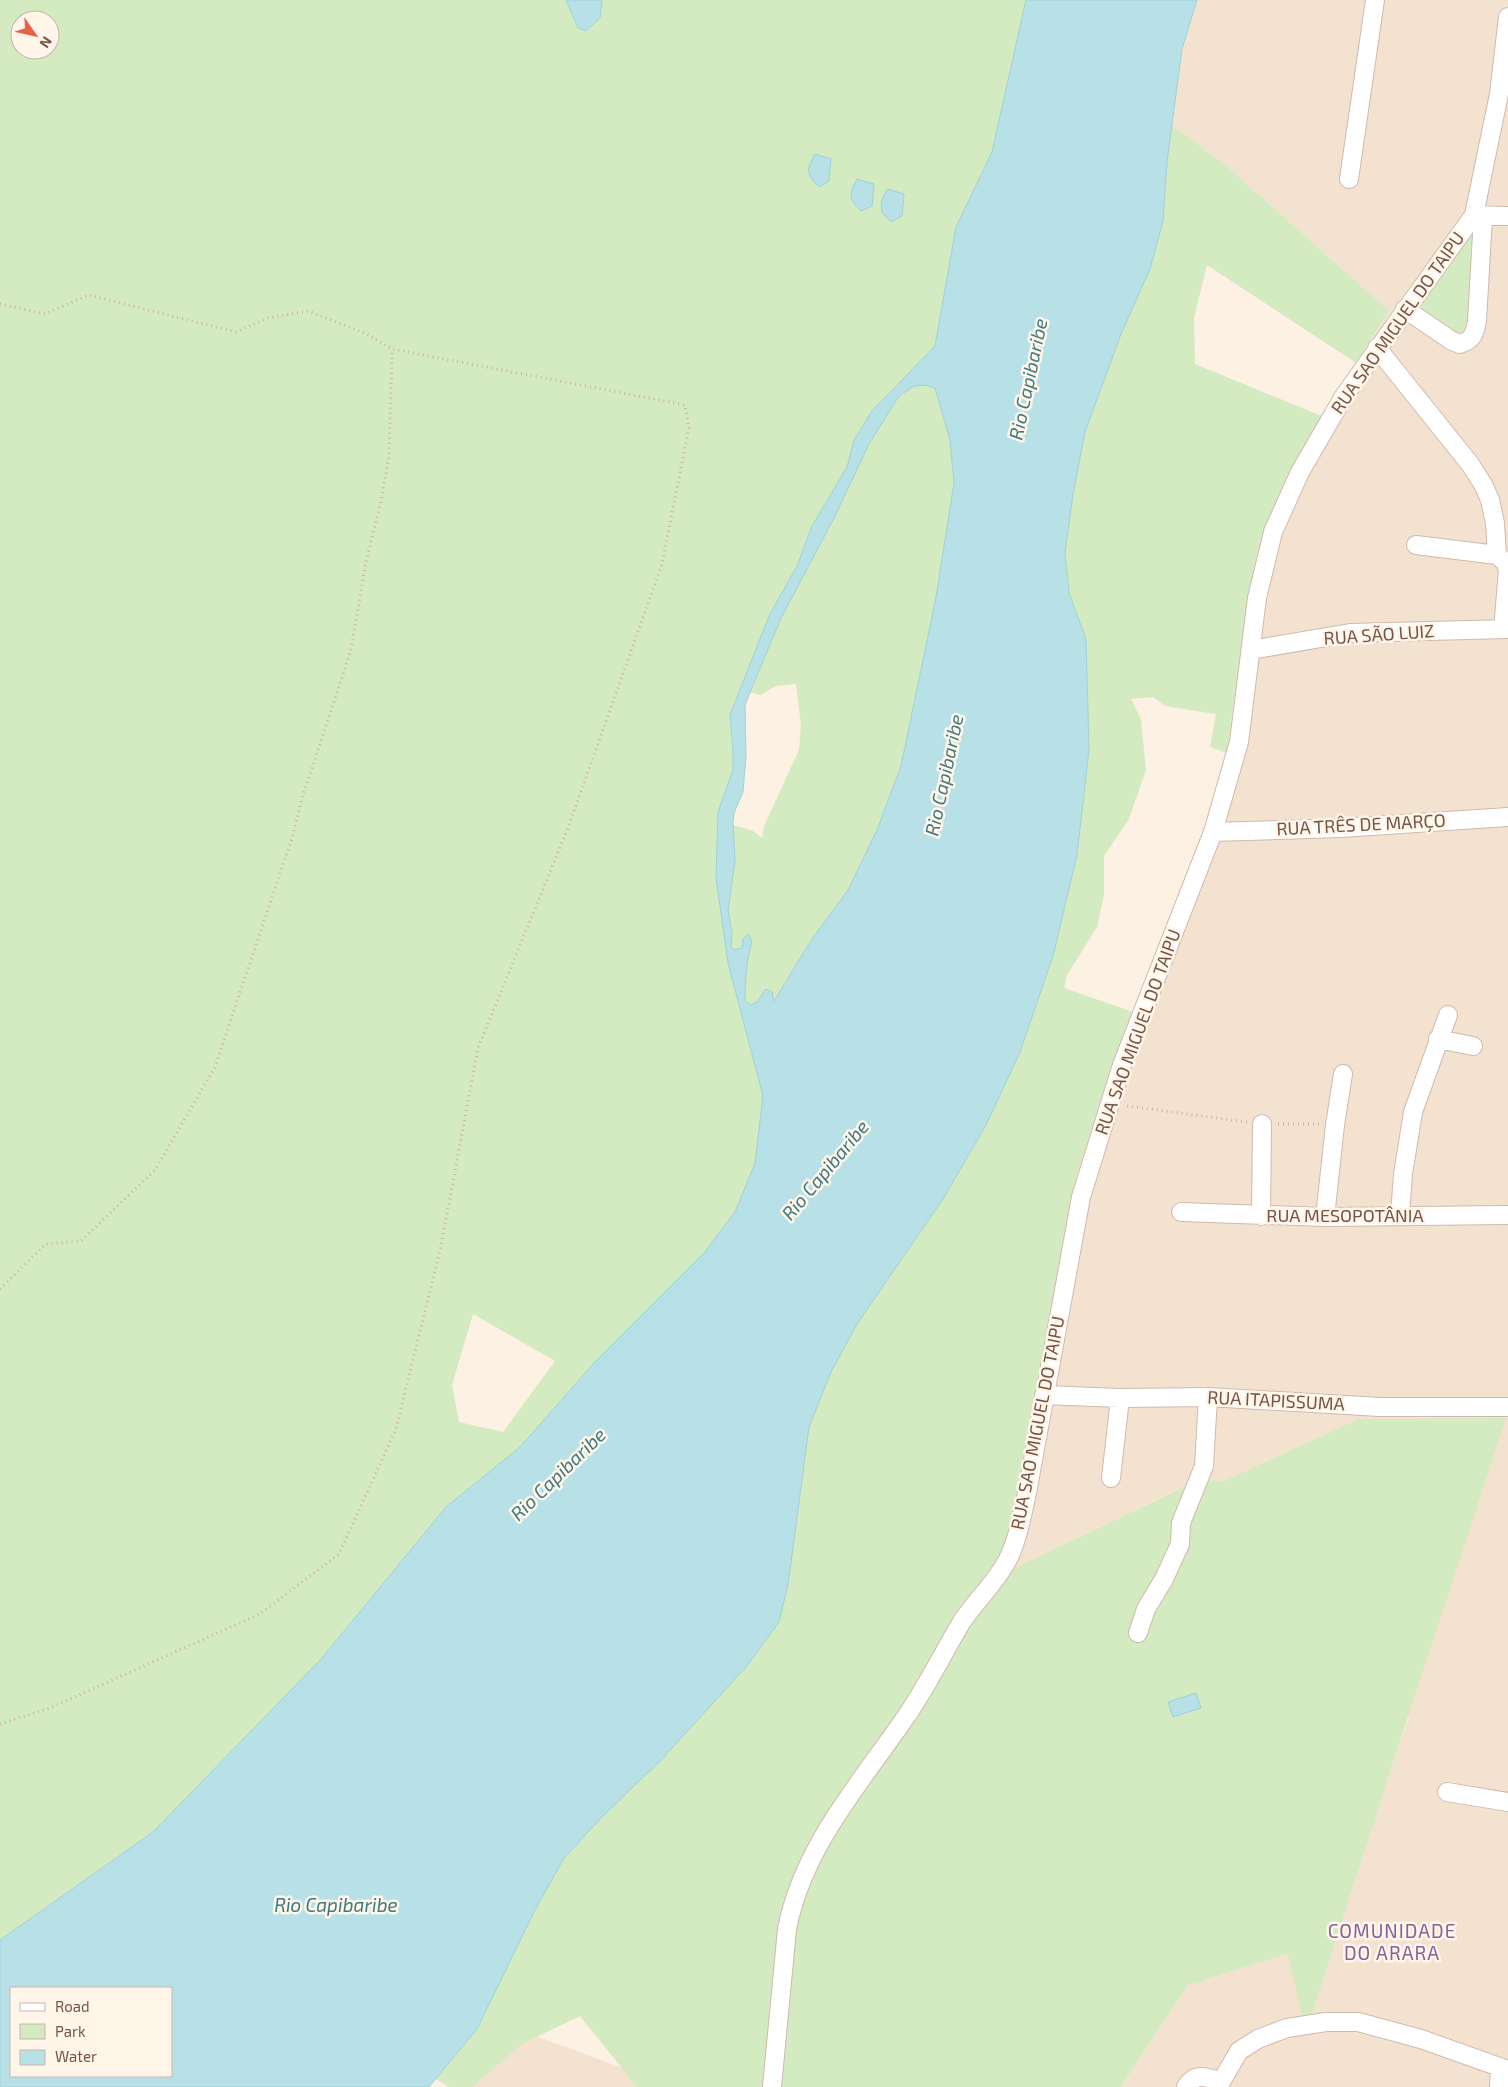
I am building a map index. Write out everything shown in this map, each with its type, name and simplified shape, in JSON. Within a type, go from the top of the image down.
[{"type":"street","points":[[1349,179],[1375,0]]},
{"type":"street","points":[[1405,309],[1452,341],[1460,344],[1468,341],[1474,333],[1479,216],[1500,94],[1508,17]]},
{"type":"street","points":[[1479,216],[1508,216]]},
{"type":"street","name":"RUA SAO MIGUEL DO TAIPU","points":[[772,2087],[787,1929],[794,1898],[826,1830],[866,1770],[905,1719],[962,1622],[1008,1559],[1016,1540],[1027,1493],[1081,1197],[1122,1065],[1213,832],[1239,742],[1257,598],[1273,532],[1284,505],[1344,396],[1405,309],[1479,216]]},
{"type":"street","points":[[1377,348],[1470,464],[1484,486],[1490,500],[1495,523],[1497,555]]},
{"type":"street","points":[[1416,545],[1497,555],[1506,562],[1508,570],[1506,629]]},
{"type":"street","name":"RUA SÃO LUIZ","points":[[1251,650],[1350,633],[1506,629]]},
{"type":"street","name":"RUA TRÊS DE MARÇO","points":[[1213,832],[1341,828],[1508,817]]},
{"type":"street","points":[[1400,1215],[1403,1174],[1413,1112],[1448,1015]]},
{"type":"street","points":[[1438,1040],[1473,1046]]},
{"type":"street","points":[[1325,1218],[1335,1125],[1343,1074]]},
{"type":"street","points":[[1261,1216],[1262,1124]]},
{"type":"street","name":"RUA MESOPOTÂNIA","points":[[1181,1212],[1325,1218],[1400,1215],[1508,1215]]},
{"type":"street","name":"RUA ITAPISSUMA","points":[[1044,1395],[1120,1398],[1208,1397],[1380,1407],[1508,1408]]},
{"type":"street","points":[[1138,1632],[1146,1609],[1164,1579],[1180,1544],[1181,1523],[1204,1466],[1208,1397]]},
{"type":"street","points":[[1111,1478],[1120,1398]]},
{"type":"street","points":[[1447,1792],[1508,1802]]},
{"type":"street","points":[[1186,2087],[1191,2079],[1198,2076],[1207,2077],[1221,2085],[1239,2051],[1258,2039],[1287,2028],[1326,2022],[1358,2022],[1421,2039],[1504,2068],[1499,2087]]},
{"type":"path","points":[[0,304],[45,314],[90,295],[236,332],[268,318],[308,311],[367,334],[392,349],[686,405],[689,428],[662,564],[568,828],[478,1048],[441,1246],[396,1429],[339,1554],[260,1614],[50,1708],[0,1724]]},
{"type":"path","points":[[0,1289],[46,1244],[80,1241],[155,1170],[214,1067],[293,835],[302,798],[351,650],[365,566],[381,501],[389,456],[392,349]]},
{"type":"path","points":[[1109,1104],[1262,1124],[1335,1125]]},
{"type":"shaded area","points":[[1197,0],[1508,0],[1508,2087],[1121,2087],[1188,1985],[1287,1954],[1303,2019],[1409,1717],[1358,1419],[1224,1481],[1197,1480],[1002,1574],[988,1571],[1005,1547],[1014,1525],[1027,1436],[1077,1174],[1110,1073],[1215,800],[1228,753],[1248,596],[1261,537],[1305,448],[1389,311],[1230,169],[1172,125],[1182,49]]},
{"type":"shaded area","points":[[508,2026],[675,2087],[452,2087]]},
{"type":"green space","points":[[0,0],[566,0],[578,28],[600,18],[602,0],[1026,0],[992,152],[956,227],[935,346],[872,411],[854,440],[847,467],[812,526],[797,566],[769,616],[730,715],[733,770],[718,812],[716,878],[728,963],[763,1096],[755,1163],[735,1212],[704,1253],[594,1363],[520,1447],[446,1507],[322,1658],[153,1832],[0,1940]],"holes":[[[473,1314],[555,1361],[503,1432],[459,1422],[452,1385]]]},
{"type":"green space","points":[[1172,125],[1230,169],[1389,311],[1356,363],[1207,265],[1194,318],[1195,364],[1324,417],[1305,448],[1261,537],[1248,596],[1227,753],[1210,747],[1216,714],[1165,706],[1153,697],[1131,699],[1141,719],[1146,770],[1129,819],[1104,856],[1104,896],[1097,927],[1067,975],[1064,988],[1133,1012],[1110,1073],[1077,1174],[1027,1436],[1014,1525],[1005,1547],[952,1622],[915,1695],[813,1842],[765,2087],[637,2087],[580,2016],[522,2044],[472,2087],[449,2087],[436,2079],[477,2029],[535,1910],[564,1858],[602,1817],[788,1585],[809,1427],[831,1372],[857,1324],[943,1199],[986,1125],[1020,1052],[1053,956],[1077,855],[1089,749],[1086,639],[1069,593],[1065,553],[1073,494],[1085,432],[1121,334],[1150,269]]},
{"type":"green space","points":[[1475,223],[1469,321],[1462,332],[1451,334],[1418,310],[1418,299]]},
{"type":"green space","points":[[926,385],[935,388],[950,440],[954,483],[936,597],[901,766],[877,830],[848,890],[812,939],[773,1002],[750,1005],[745,1000],[745,992],[752,941],[748,934],[743,939],[742,948],[734,951],[731,946],[732,933],[728,910],[735,861],[733,825],[753,831],[762,838],[764,826],[799,750],[801,725],[796,684],[776,686],[760,695],[751,692],[781,618],[869,444],[899,396],[914,386]]},
{"type":"green space","points":[[1506,1418],[1311,2018],[1303,2019],[1287,1954],[1188,1985],[1121,2087],[774,2087],[788,1934],[803,1883],[944,1660],[1002,1574],[1198,1480],[1224,1481],[1358,1419]]},
{"type":"water","points":[[566,0],[602,0],[600,18],[586,31],[578,28]]},
{"type":"water","name":"Rio Capibaribe","points":[[1026,0],[1197,0],[1182,49],[1167,162],[1163,221],[1150,269],[1121,334],[1085,432],[1073,494],[1065,553],[1069,593],[1086,639],[1089,749],[1077,855],[1053,956],[1020,1052],[986,1125],[943,1199],[857,1324],[831,1372],[809,1427],[788,1585],[779,1622],[746,1667],[661,1760],[602,1817],[564,1858],[535,1910],[477,2029],[429,2087],[0,2087],[0,1940],[153,1832],[322,1658],[446,1507],[520,1447],[594,1363],[704,1253],[735,1212],[755,1163],[763,1096],[728,963],[716,878],[718,812],[733,770],[730,715],[769,616],[797,566],[812,526],[847,467],[854,440],[872,411],[935,346],[956,227],[992,152]],"holes":[[[926,385],[935,388],[950,440],[954,483],[936,597],[901,766],[877,830],[848,890],[812,939],[774,1001],[772,992],[766,989],[757,1002],[750,1005],[745,1000],[745,992],[752,941],[748,934],[743,939],[742,948],[734,950],[731,946],[732,933],[728,910],[735,861],[734,813],[743,792],[746,757],[745,705],[781,618],[834,518],[869,444],[899,396],[914,386]]]},
{"type":"water","points":[[815,154],[831,159],[829,181],[819,187],[809,172],[810,164]]},
{"type":"water","points":[[857,179],[874,184],[872,206],[861,211],[851,196]]},
{"type":"water","points":[[887,189],[904,194],[902,216],[891,222],[882,213],[881,202]]},
{"type":"water","points":[[1196,1693],[1201,1708],[1173,1717],[1168,1702]]},
{"type":"district","name":"COMUNIDADE DO ARARA","points":[[1392,1942]]}]
